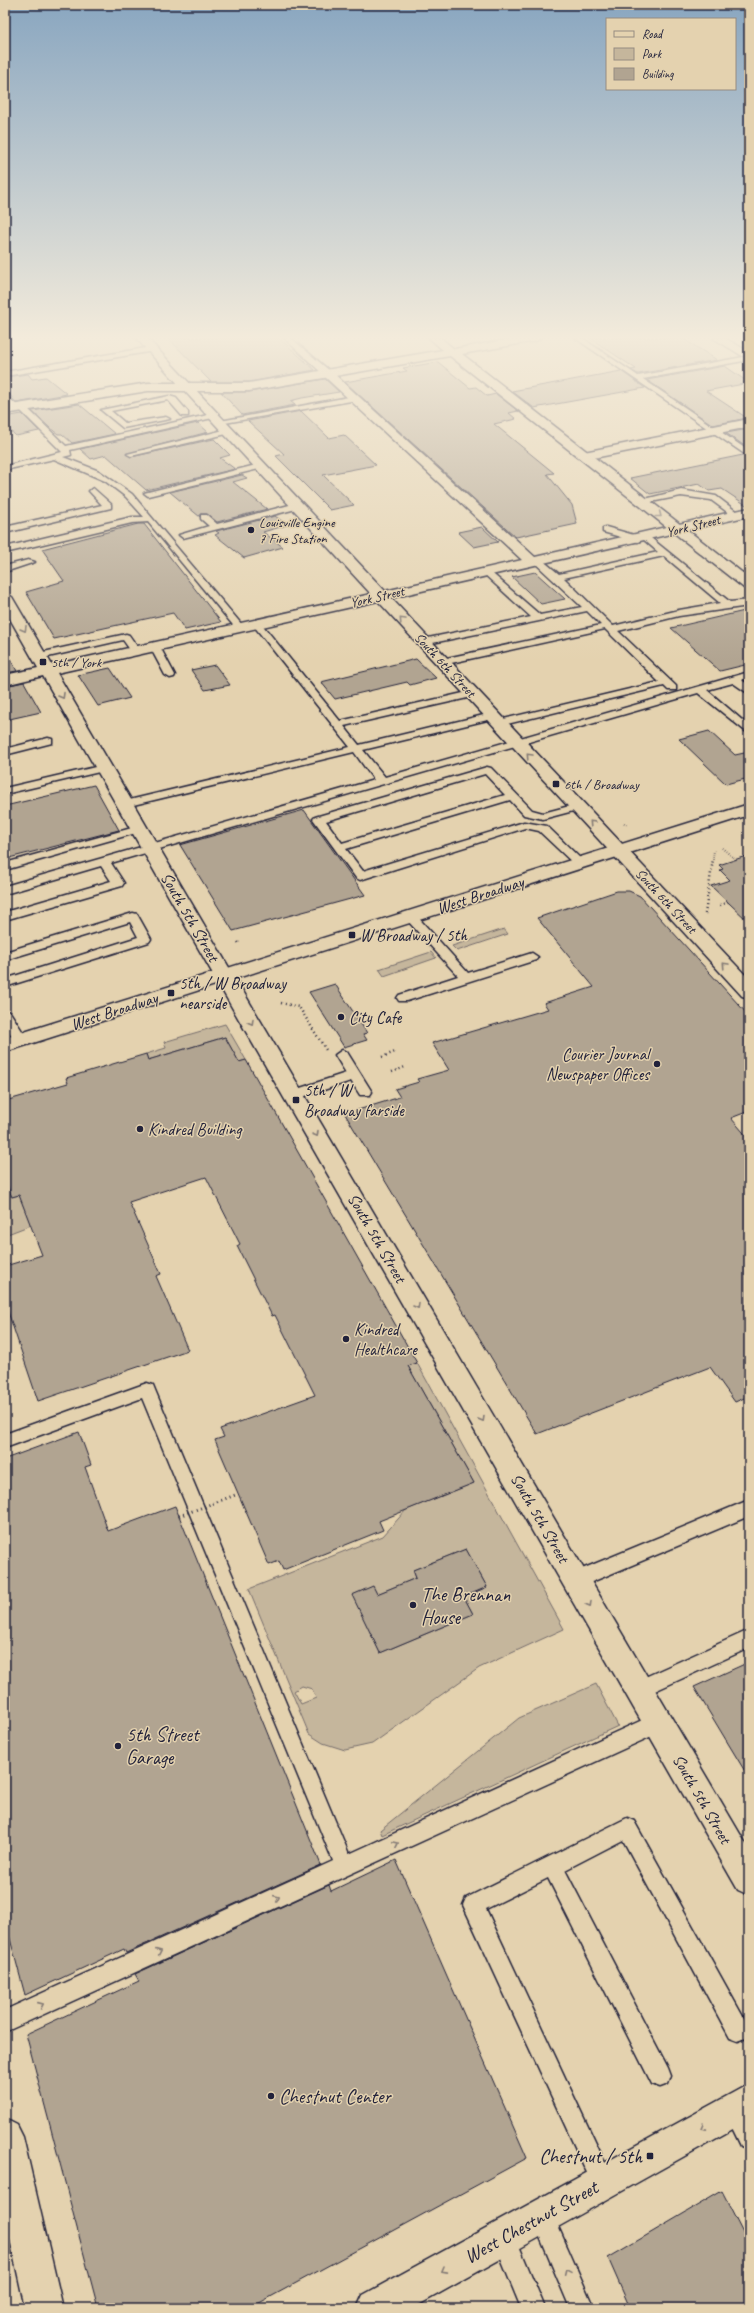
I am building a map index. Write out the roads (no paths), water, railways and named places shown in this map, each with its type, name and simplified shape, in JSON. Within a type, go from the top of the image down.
[{"type":"street","name":"South 6th Street","points":[[242,446],[749,991]]},
{"type":"street","points":[[407,446],[535,562]]},
{"type":"street","points":[[571,446],[749,586]]},
{"type":"street","points":[[584,456],[634,446]]},
{"type":"street","name":"York Street","points":[[5,680],[136,652],[743,514]]},
{"type":"street","name":"South 5th Street","points":[[5,597],[749,1879]]},
{"type":"street","name":"West Broadway","points":[[13,1043],[749,809]]},
{"type":"street","name":"West Chestnut Street","points":[[376,2308],[413,2299],[504,2237],[603,2182],[744,2116]]},
{"type":"street","points":[[5,2138],[44,2308]]},
{"type":"lane","points":[[5,468],[68,453],[61,446]]},
{"type":"lane","points":[[65,449],[79,446]]},
{"type":"lane","points":[[131,454],[151,446]]},
{"type":"lane","points":[[736,446],[749,455]]},
{"type":"lane","points":[[54,456],[110,479],[136,501],[240,628]]},
{"type":"lane","points":[[148,493],[260,466]]},
{"type":"lane","points":[[5,530],[108,506],[93,491]]},
{"type":"lane","points":[[641,501],[681,493],[713,498],[743,514]]},
{"type":"lane","points":[[183,535],[297,506]]},
{"type":"lane","points":[[204,517],[216,527]]},
{"type":"lane","points":[[5,550],[132,520],[150,519]]},
{"type":"lane","points":[[606,530],[642,538],[665,553],[727,604]]},
{"type":"lane","points":[[557,577],[665,553]]},
{"type":"lane","points":[[5,569],[31,562]]},
{"type":"lane","points":[[535,562],[557,577],[608,628],[666,683],[680,694]]},
{"type":"lane","points":[[487,572],[538,618]]},
{"type":"lane","points":[[442,662],[690,610],[727,604],[749,603]]},
{"type":"lane","points":[[423,642],[588,608]]},
{"type":"lane","points":[[258,624],[380,778],[379,782]]},
{"type":"lane","points":[[39,656],[126,637],[136,652]]},
{"type":"lane","points":[[155,647],[170,675]]},
{"type":"lane","points":[[5,890],[749,675]]},
{"type":"lane","points":[[735,679],[749,691]]},
{"type":"lane","points":[[125,804],[357,750],[666,683]]},
{"type":"lane","points":[[700,689],[749,731]]},
{"type":"lane","points":[[337,725],[472,694]]},
{"type":"lane","points":[[5,752],[48,742]]},
{"type":"lane","points":[[5,791],[104,768]]},
{"type":"lane","points":[[577,807],[543,822],[524,825],[360,876],[319,819],[487,770],[528,813],[543,822],[579,863]]},
{"type":"lane","points":[[339,847],[512,796]]},
{"type":"lane","points":[[524,825],[528,813]]},
{"type":"lane","points":[[5,867],[139,829]]},
{"type":"lane","points":[[5,916],[118,882],[104,861]]},
{"type":"lane","points":[[5,956],[133,917],[145,939],[5,983]]},
{"type":"lane","points":[[411,917],[466,978]]},
{"type":"lane","points":[[403,998],[532,957]]},
{"type":"lane","points":[[5,1015],[13,1043]]},
{"type":"lane","points":[[342,1055],[365,1092]]},
{"type":"lane","points":[[293,1095],[355,1075]]},
{"type":"lane","points":[[5,1441],[147,1390],[345,1867]]},
{"type":"lane","points":[[576,1580],[749,1508]]},
{"type":"lane","points":[[639,1689],[749,1639]]},
{"type":"lane","points":[[5,2021],[658,1723]]},
{"type":"lane","points":[[603,2182],[473,1905],[627,1828],[738,2030]]},
{"type":"lane","points":[[552,1866],[660,2076]]},
{"type":"lane","points":[[542,2216],[582,2308]]},
{"type":"lane","points":[[504,2237],[533,2308]]},
{"type":"place","name":"Louisville Engine 7 Fire Station","points":[[251,530]]},
{"type":"place","name":"5th / York","points":[[43,662]]},
{"type":"place","name":"6th / Broadway","points":[[556,784]]},
{"type":"place","name":"W Broadway / 5th","points":[[352,935]]},
{"type":"place","name":"5th / W Broadway nearside","points":[[171,993]]},
{"type":"place","name":"City Cafe","points":[[341,1017]]},
{"type":"place","name":"Courier Journal Newspaper Offices","points":[[657,1064]]},
{"type":"place","name":"5th / W Broadway farside","points":[[296,1100]]},
{"type":"place","name":"Kindred Building","points":[[140,1129]]},
{"type":"place","name":"Kindred Healthcare","points":[[346,1339]]},
{"type":"place","name":"The Brennan House","points":[[413,1605]]},
{"type":"place","name":"5th Street Garage","points":[[118,1746]]},
{"type":"place","name":"Chestnut Center","points":[[271,2096]]},
{"type":"place","name":"Chestnut / 5th","points":[[650,2156]]}]
